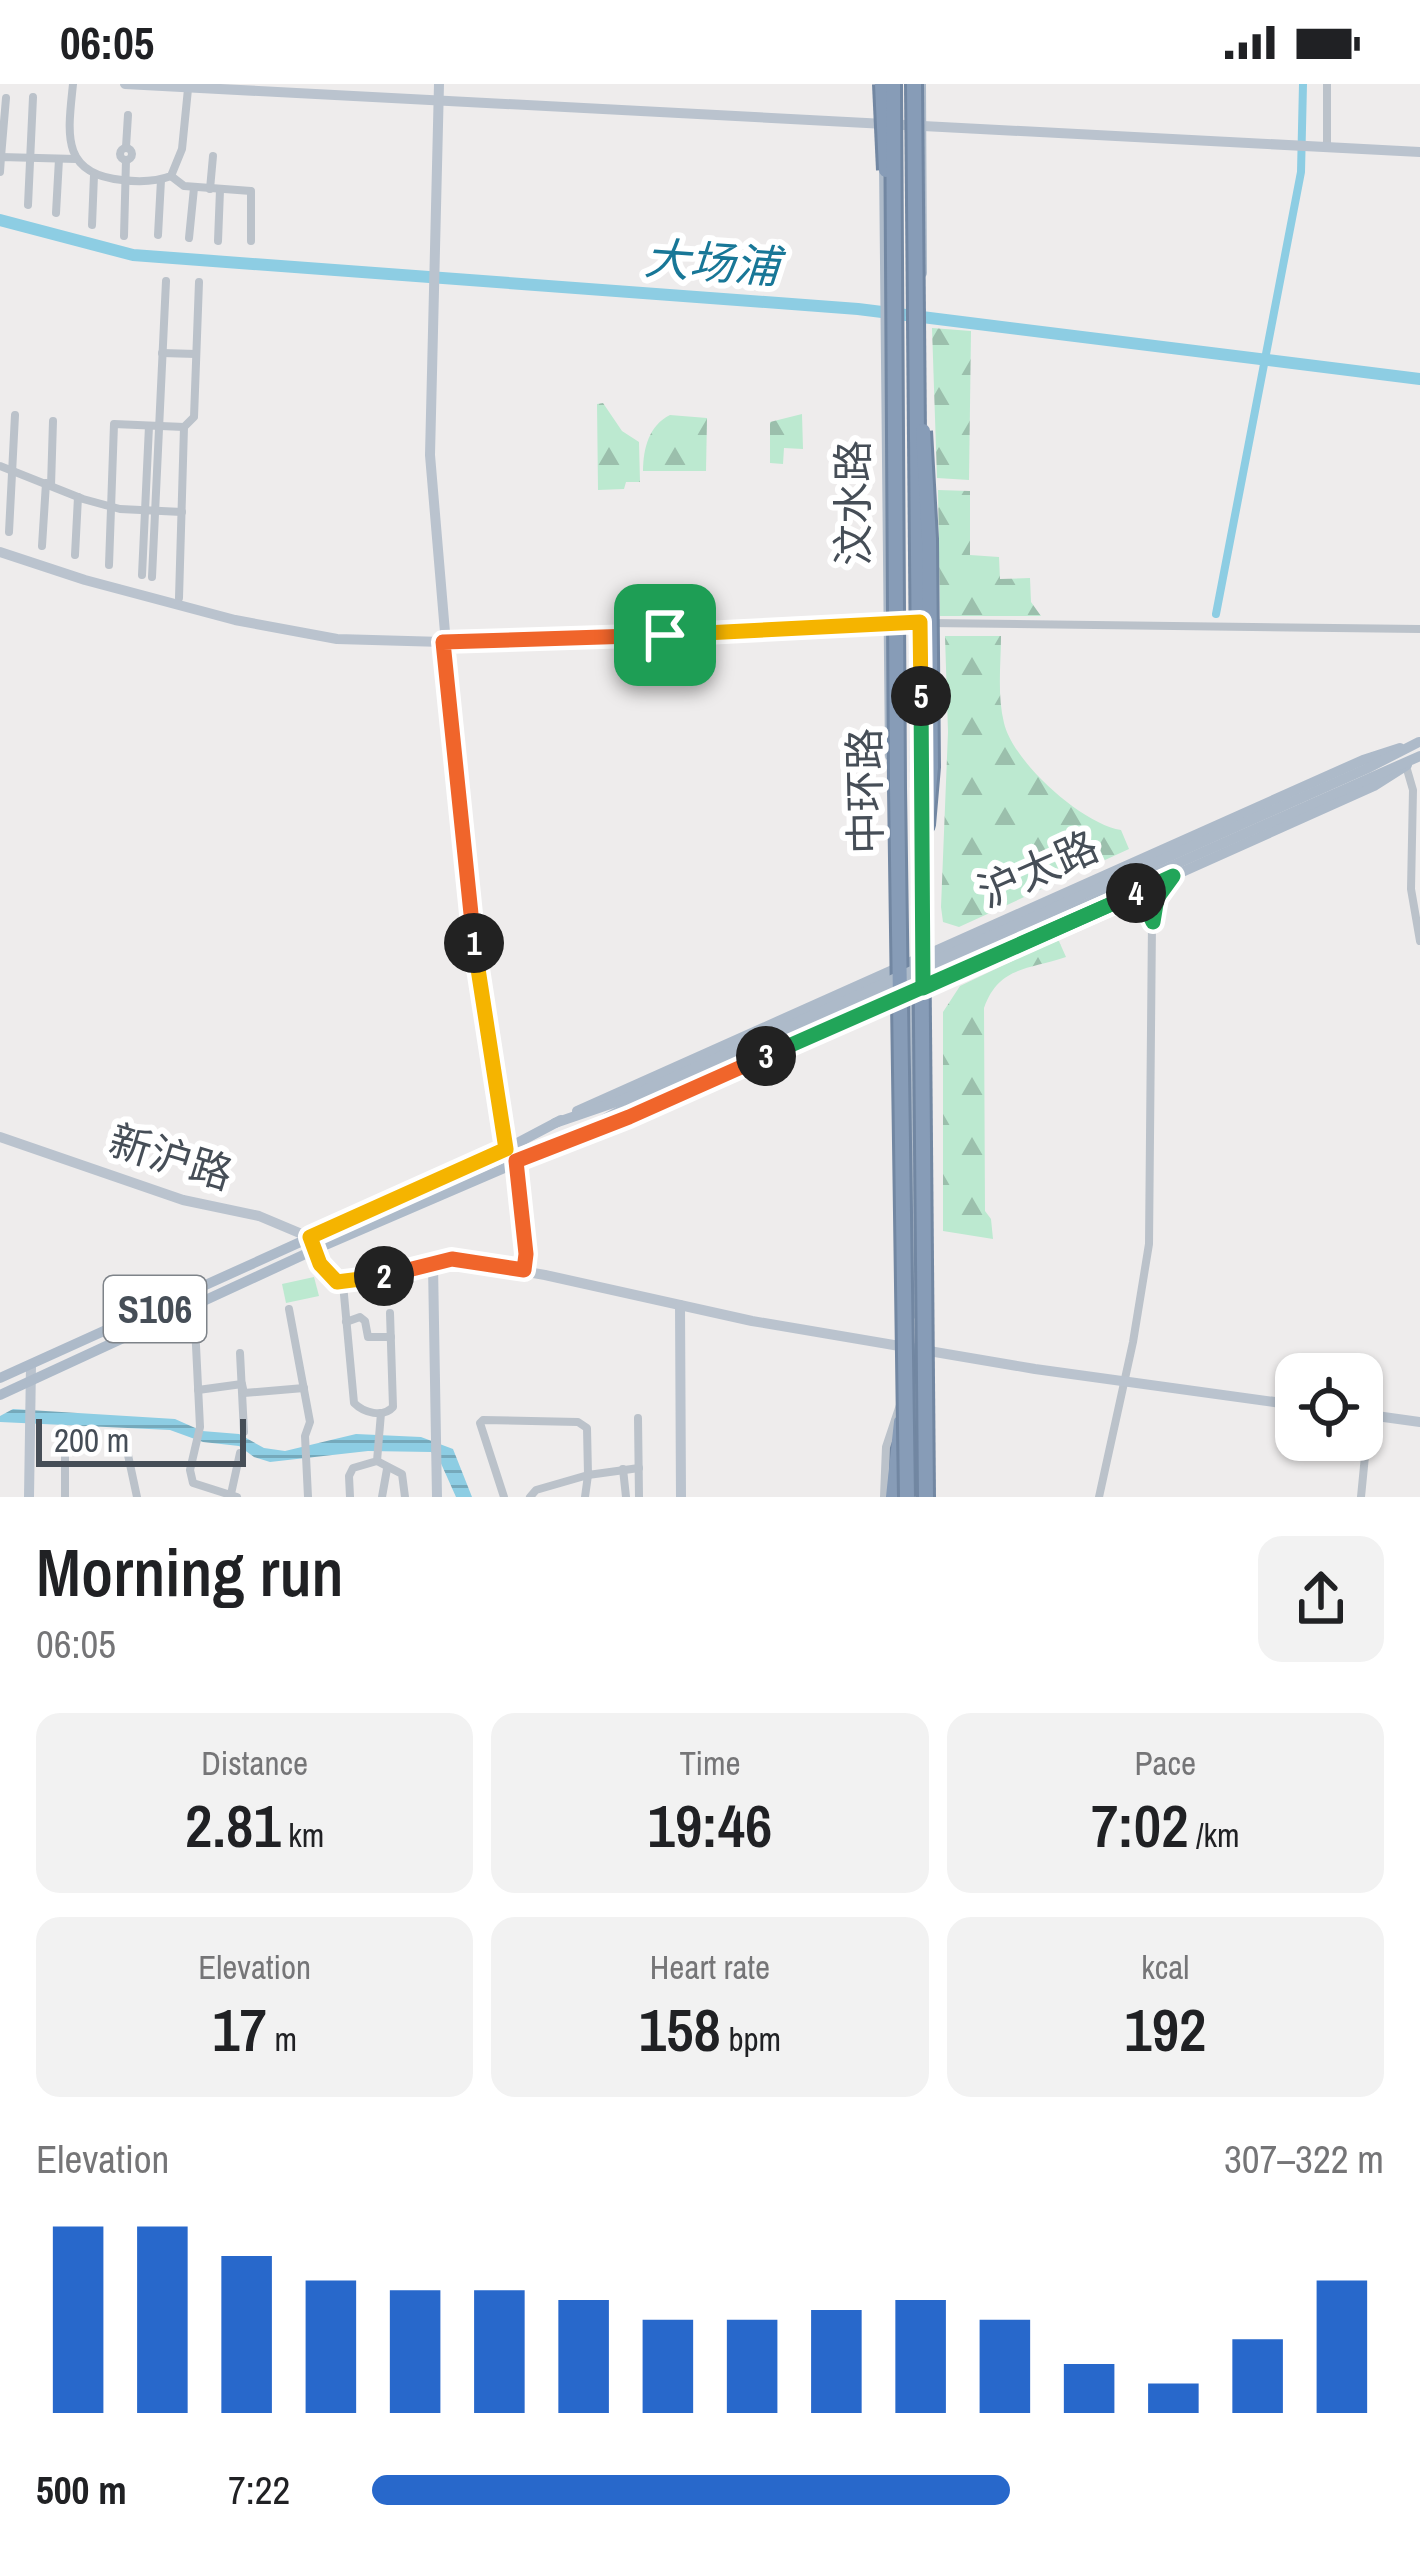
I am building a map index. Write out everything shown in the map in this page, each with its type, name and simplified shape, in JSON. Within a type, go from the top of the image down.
[{"type":"highway","name":"中环路","points":[[887,84],[893,217],[909,1495]]},
{"type":"highway","name":"中环路","points":[[909,1495],[917,84]]},
{"type":"highway","points":[[914,325],[927,478],[932,767],[922,854]]},
{"type":"highway","points":[[901,1422],[909,1495]]},
{"type":"main road","name":"汶水路","points":[[887,84],[886,623],[897,967],[911,993],[914,1346],[909,1495]]},
{"type":"main road","name":"汶水路","points":[[909,1495],[902,1456],[901,1401],[914,1346],[898,1125],[911,993],[923,957],[922,126],[917,84]]},
{"type":"main road","name":"沪太路","points":[[555,1123],[622,1100],[1420,742]]},
{"type":"main road","name":"沪太路","points":[[0,1395],[194,1304],[555,1123],[1363,760],[1420,742]]},
{"type":"main road","name":"沪太路","points":[[0,1378],[312,1244],[629,1117],[1374,786],[1420,757]]},
{"type":"main road","name":"沪太路","points":[[562,1142],[647,1098],[1420,757]]},
{"type":"main road","name":"汶水路","points":[[909,1495],[914,1346],[911,993]]},
{"type":"main road","points":[[898,1125],[909,1092]]},
{"type":"main road","points":[[899,1184],[910,1212]]},
{"type":"main road","points":[[902,1456],[909,1495]]},
{"type":"street","points":[[73,84],[70,146],[76,159],[94,175],[125,180],[166,178],[194,188],[251,191],[251,241]]},
{"type":"street","points":[[125,84],[1420,152]]},
{"type":"street","points":[[439,84],[430,455],[471,922],[506,1149]]},
{"type":"street","points":[[1327,84],[1327,147]]},
{"type":"street","points":[[158,235],[166,178],[182,149],[188,88]]},
{"type":"street","points":[[28,205],[33,97]]},
{"type":"street","points":[[0,172],[6,98]]},
{"type":"street","points":[[124,236],[126,160],[119,153],[126,147],[128,115]]},
{"type":"street","points":[[213,156],[218,241]]},
{"type":"street","points":[[1,157],[76,159]]},
{"type":"street","points":[[56,213],[59,159]]},
{"type":"street","points":[[92,225],[94,175]]},
{"type":"street","points":[[189,238],[194,188]]},
{"type":"street","points":[[147,576],[153,426],[166,281]]},
{"type":"street","points":[[179,598],[184,427],[194,416],[199,282]]},
{"type":"street","points":[[163,353],[196,354]]},
{"type":"street","points":[[9,532],[15,415]]},
{"type":"street","points":[[42,545],[53,421]]},
{"type":"street","points":[[109,566],[114,424],[184,427]]},
{"type":"street","points":[[0,466],[111,506],[182,512]]},
{"type":"street","points":[[75,555],[78,497]]},
{"type":"street","points":[[0,551],[86,580],[283,631],[337,639],[443,642],[920,622],[1420,629]]},
{"type":"street","points":[[1406,766],[1413,790],[1411,889],[1420,940]]},
{"type":"street","points":[[1099,1497],[1150,1231],[1153,922],[1157,898],[1173,876]]},
{"type":"street","points":[[1125,898],[1145,905],[1153,922]]},
{"type":"street","name":"新沪路","points":[[0,1137],[183,1200],[259,1216],[312,1244]]},
{"type":"street","points":[[516,1161],[524,1270]]},
{"type":"street","points":[[312,1244],[326,1274],[343,1284],[458,1259],[752,1321],[1275,1402]]},
{"type":"street","points":[[433,1265],[437,1497]]},
{"type":"street","points":[[343,1284],[354,1403],[364,1410],[399,1408],[390,1313]]},
{"type":"street","points":[[194,1304],[200,1427],[190,1470],[193,1483],[234,1495],[240,1453]]},
{"type":"street","points":[[680,1305],[681,1497]]},
{"type":"street","points":[[289,1309],[310,1422],[308,1497]]},
{"type":"street","points":[[346,1322],[360,1317],[368,1337],[391,1337]]},
{"type":"street","points":[[240,1353],[244,1432]]},
{"type":"street","points":[[29,1497],[32,1365]]},
{"type":"street","points":[[198,1390],[304,1388]]},
{"type":"street","points":[[901,1401],[886,1447],[909,1495]]},
{"type":"street","points":[[381,1412],[377,1458],[402,1474],[405,1497]]},
{"type":"street","points":[[1383,1417],[1420,1422]]},
{"type":"street","points":[[638,1418],[639,1497]]},
{"type":"street","points":[[504,1497],[480,1423],[483,1420],[578,1422],[587,1428],[585,1497]]},
{"type":"street","points":[[125,1441],[137,1497]]},
{"type":"street","points":[[65,1444],[65,1497]]},
{"type":"street","points":[[350,1497],[353,1468],[377,1458]]},
{"type":"street","points":[[1361,1497],[1363,1461]]},
{"type":"street","points":[[382,1497],[386,1468]]},
{"type":"street","points":[[530,1497],[536,1490],[588,1475],[639,1468]]},
{"type":"street","points":[[623,1469],[626,1497]]},
{"type":"green space","points":[[932,328],[971,331],[969,480],[937,478]]},
{"type":"green space","points":[[603,403],[622,431],[639,442],[640,482],[626,482],[624,489],[598,490],[597,404]]},
{"type":"green space","points":[[802,414],[803,449],[784,448],[783,464],[770,463],[770,422]]},
{"type":"green space","points":[[670,415],[707,418],[706,471],[643,471],[649,438]]},
{"type":"green space","points":[[938,490],[970,491],[970,555],[999,557],[1000,579],[1030,578],[1031,602],[1041,616],[940,616]]},
{"type":"green space","points":[[945,636],[1001,636],[1001,701],[1010,739],[1051,789],[1088,816],[1121,830],[1129,849],[959,927],[943,922],[941,907],[948,732]]},
{"type":"green space","points":[[1058,939],[1066,957],[1007,977],[984,1008],[985,1211],[993,1239],[943,1231],[943,1012],[960,986]]},
{"type":"green space","points":[[314,1277],[319,1296],[286,1303],[282,1284]]},
{"type":"water","points":[[13,1409],[175,1419],[202,1431],[239,1434],[264,1448],[285,1451],[356,1434],[421,1437],[453,1449],[472,1497],[456,1497],[431,1452],[368,1451],[270,1462],[239,1446],[203,1442],[170,1430],[0,1422],[0,1416]]},
{"type":"waterway","points":[[1216,614],[1301,172],[1303,84]]},
{"type":"waterway","name":"大场浦","points":[[0,220],[133,255],[858,309],[1420,379]]},
{"type":"route","points":[[665,635],[443,642],[471,922],[506,1149],[310,1237],[320,1264],[337,1282],[348,1284],[452,1259],[524,1270],[516,1161],[629,1117],[923,988],[1125,898],[1145,905],[1153,922],[1157,898],[1173,876],[923,988],[920,622],[665,635]]}]
